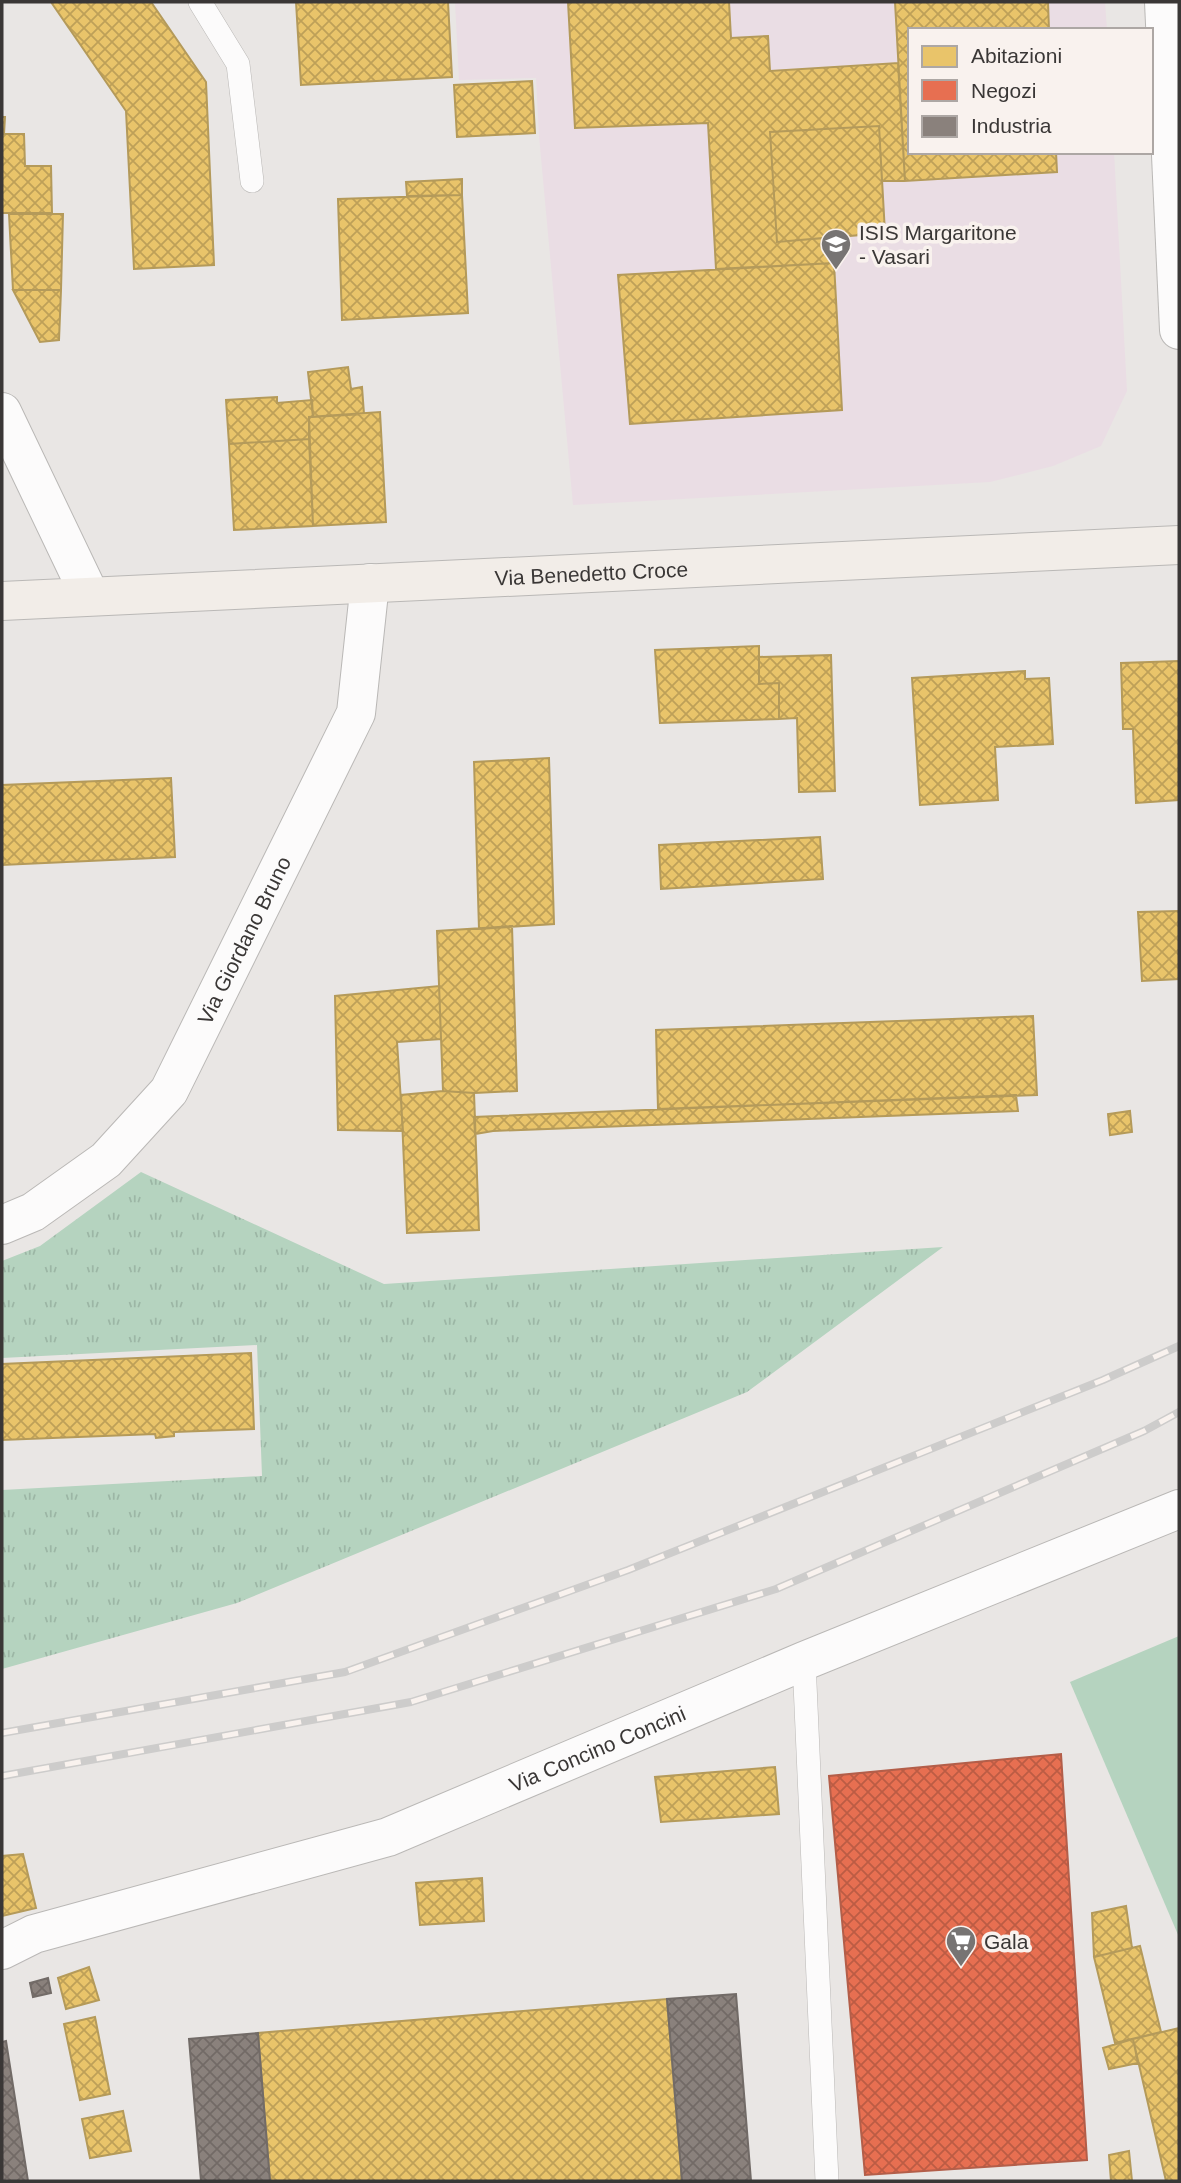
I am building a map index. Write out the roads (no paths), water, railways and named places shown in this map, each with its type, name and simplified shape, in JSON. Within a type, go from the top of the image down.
[{"type":"main road","name":"Via Benedetto Croce","points":[[2,601],[1179,545]]},
{"type":"street","points":[[1164,2],[1179,330]]},
{"type":"street","points":[[2,412],[90,596]]},
{"type":"street","name":"Via Giordano Bruno","points":[[2,1225],[33,1212],[106,1160],[169,1091],[356,713],[370,583]]},
{"type":"street","name":"Via Concino Concini","points":[[2,1950],[34,1934],[388,1837],[804,1661],[1179,1509]]},
{"type":"lane","points":[[200,2],[238,64],[252,181]]},
{"type":"lane","points":[[804,1661],[827,2181]]},
{"type":"railway","points":[[2,1733],[345,1672],[628,1570],[1103,1380],[1179,1346]]},
{"type":"railway","points":[[2,1776],[411,1702],[776,1589],[1144,1431],[1179,1412]]},
{"type":"place","name":"ISIS Margaritone - Vasari","points":[[836,271]]},
{"type":"place","name":"Gala","points":[[961,1968]]}]
